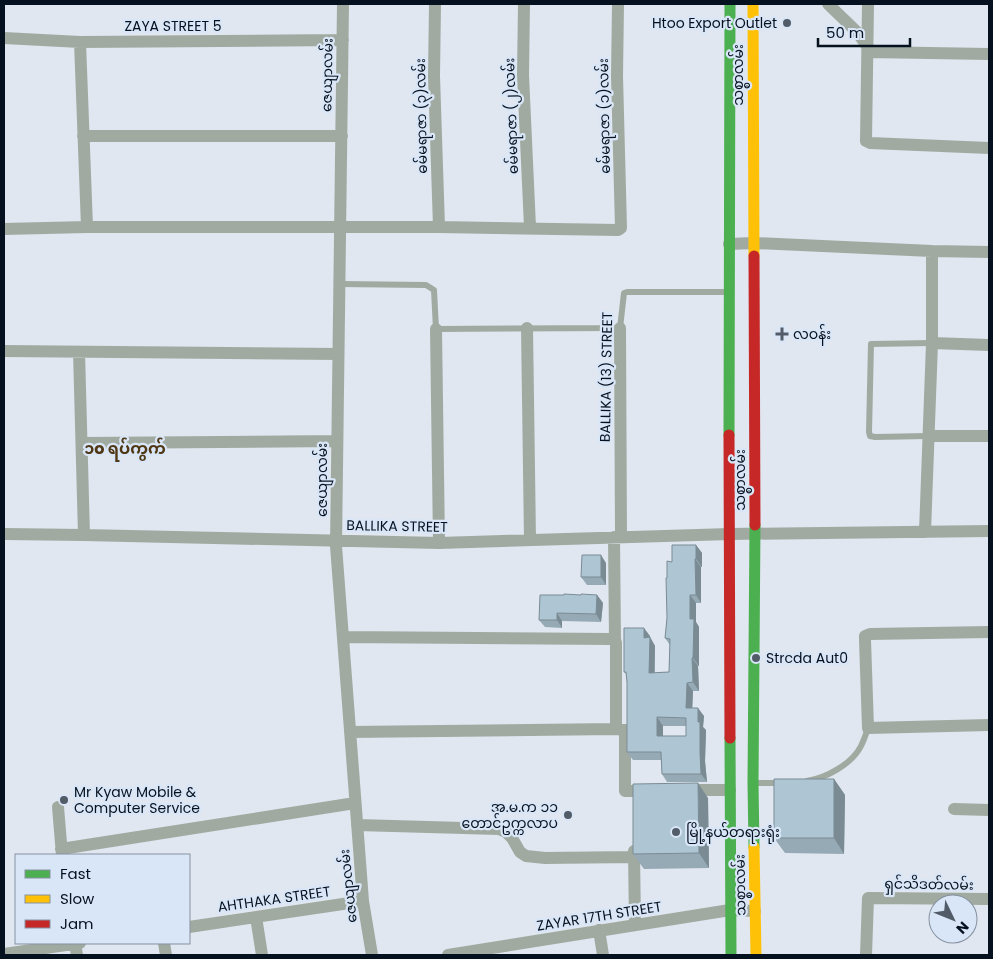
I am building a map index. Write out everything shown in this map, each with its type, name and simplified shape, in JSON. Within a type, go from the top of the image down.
[{"type":"main road","name":"သစ္စာလမ်း","points":[[730,4],[730,790],[742,824],[755,911],[756,955]]},
{"type":"main road","name":"သစ္စာလမ်း","points":[[731,955],[730,910],[742,824],[754,783],[755,534],[752,4]]},
{"type":"street","name":"ဇေယျာလမ်း","points":[[343,4],[336,546],[363,901],[372,955]]},
{"type":"street","name":"ဓမ်မရာဇာ (၃)လမ်း","points":[[435,4],[434,76],[439,226]]},
{"type":"street","name":"ဓမ်မရာဇာ (၂)လမ်း","points":[[524,4],[523,75],[530,228]]},
{"type":"street","name":"ဓမ်မရာဇာ (၁)လမ်း","points":[[530,228],[618,230],[621,228],[618,4]]},
{"type":"street","points":[[828,4],[857,32],[868,49]]},
{"type":"street","points":[[868,4],[866,141],[870,143],[989,148]]},
{"type":"street","name":"ZAYA STREET 5","points":[[4,38],[80,42],[343,40]]},
{"type":"street","points":[[80,42],[87,227]]},
{"type":"street","points":[[868,49],[989,54]]},
{"type":"street","points":[[83,136],[342,136]]},
{"type":"street","points":[[4,229],[439,226],[530,228]]},
{"type":"street","points":[[729,244],[754,243],[989,252]]},
{"type":"street","points":[[925,532],[932,343],[932,251]]},
{"type":"street","points":[[527,328],[530,540]]},
{"type":"street","name":"BALLIKA (13) STREET","points":[[616,729],[615,640],[620,328]]},
{"type":"street","points":[[436,329],[439,543]]},
{"type":"street","points":[[932,343],[989,345]]},
{"type":"street","points":[[4,351],[338,354]]},
{"type":"street","points":[[79,352],[84,535]]},
{"type":"street","points":[[928,436],[989,436]]},
{"type":"street","points":[[82,443],[337,441]]},
{"type":"street","name":"BALLIKA STREET","points":[[4,534],[439,543],[730,534],[989,531]]},
{"type":"street","points":[[989,632],[870,634],[865,636],[868,728],[989,725]]},
{"type":"street","points":[[343,637],[615,640]]},
{"type":"street","points":[[350,732],[625,730],[625,791],[636,795],[670,790],[730,790]]},
{"type":"street","points":[[58,807],[62,852],[355,803]]},
{"type":"street","points":[[954,809],[989,810]]},
{"type":"street","points":[[357,825],[499,829],[506,832],[512,838],[520,852],[526,856],[545,858],[634,857]]},
{"type":"street","points":[[634,838],[635,925]]},
{"type":"street","name":"ရှင်သိဒတ်လမ်း","points":[[866,955],[868,898],[989,899]]},
{"type":"street","name":"AHTHAKA STREET","points":[[190,927],[363,901]]},
{"type":"street","name":"ZAYAR 17TH STREET","points":[[448,955],[730,910],[755,911]]},
{"type":"street","points":[[256,917],[262,955]]},
{"type":"street","points":[[599,930],[603,955]]},
{"type":"street","points":[[4,954],[77,946]]},
{"type":"lane","points":[[340,284],[426,286],[431,288],[434,290],[436,329],[620,328]]},
{"type":"lane","name":"BALLIKA (13) STREET","points":[[620,328],[623,296],[627,292],[729,292]]},
{"type":"lane","points":[[928,436],[870,436],[871,344],[932,343]]},
{"type":"lane","points":[[799,782],[828,775],[844,765],[860,747],[868,728]]},
{"type":"lane","points":[[754,783],[790,782]]},
{"type":"building","points":[[672,545],[696,545],[696,595],[690,595],[690,619],[694,619],[693,682],[687,683],[686,708],[698,708],[701,774],[662,774],[661,752],[627,752],[627,682],[626,672],[624,672],[624,628],[644,628],[644,638],[650,637],[649,673],[669,672],[670,639],[665,638],[667,618],[666,578],[667,561],[672,562]],"holes":[[[657,717],[686,718],[686,736],[657,736]]]},
{"type":"building","points":[[582,555],[601,555],[601,577],[581,577]]},
{"type":"building","points":[[540,595],[597,595],[596,614],[557,613],[557,620],[539,620]]},
{"type":"building","points":[[774,779],[834,779],[834,838],[774,838]]},
{"type":"building","name":"မြို့နယ်တရားရုံး","points":[[698,783],[699,853],[633,854],[633,784]]},
{"type":"traffic: fast","points":[[729,435],[730,4]]},
{"type":"traffic: fast","points":[[754,847],[755,525]]},
{"type":"traffic: fast","points":[[730,738],[731,955]]},
{"type":"traffic: slow","points":[[753,4],[754,256]]},
{"type":"traffic: slow","points":[[754,847],[756,955]]},
{"type":"traffic: jam","points":[[754,256],[755,525]]},
{"type":"traffic: jam","points":[[729,435],[730,738]]},
{"type":"place","name":"Htoo Export Outlet","points":[[787,23]]},
{"type":"place","name":"လဝန်း","points":[[782,334]]},
{"type":"place","name":"Strcda Aut0","points":[[756,658]]},
{"type":"place","name":"Mr Kyaw Mobile & Computer Service","points":[[64,800]]},
{"type":"place","name":"အ.မ.က ၁၁ တောင်ဥက္ကလာပ","points":[[568,815]]},
{"type":"place","name":"မြို့နယ်တရားရုံး","points":[[676,832]]},
{"type":"district","name":"၁o ရပ်ကွက်","points":[[125,448]]}]
